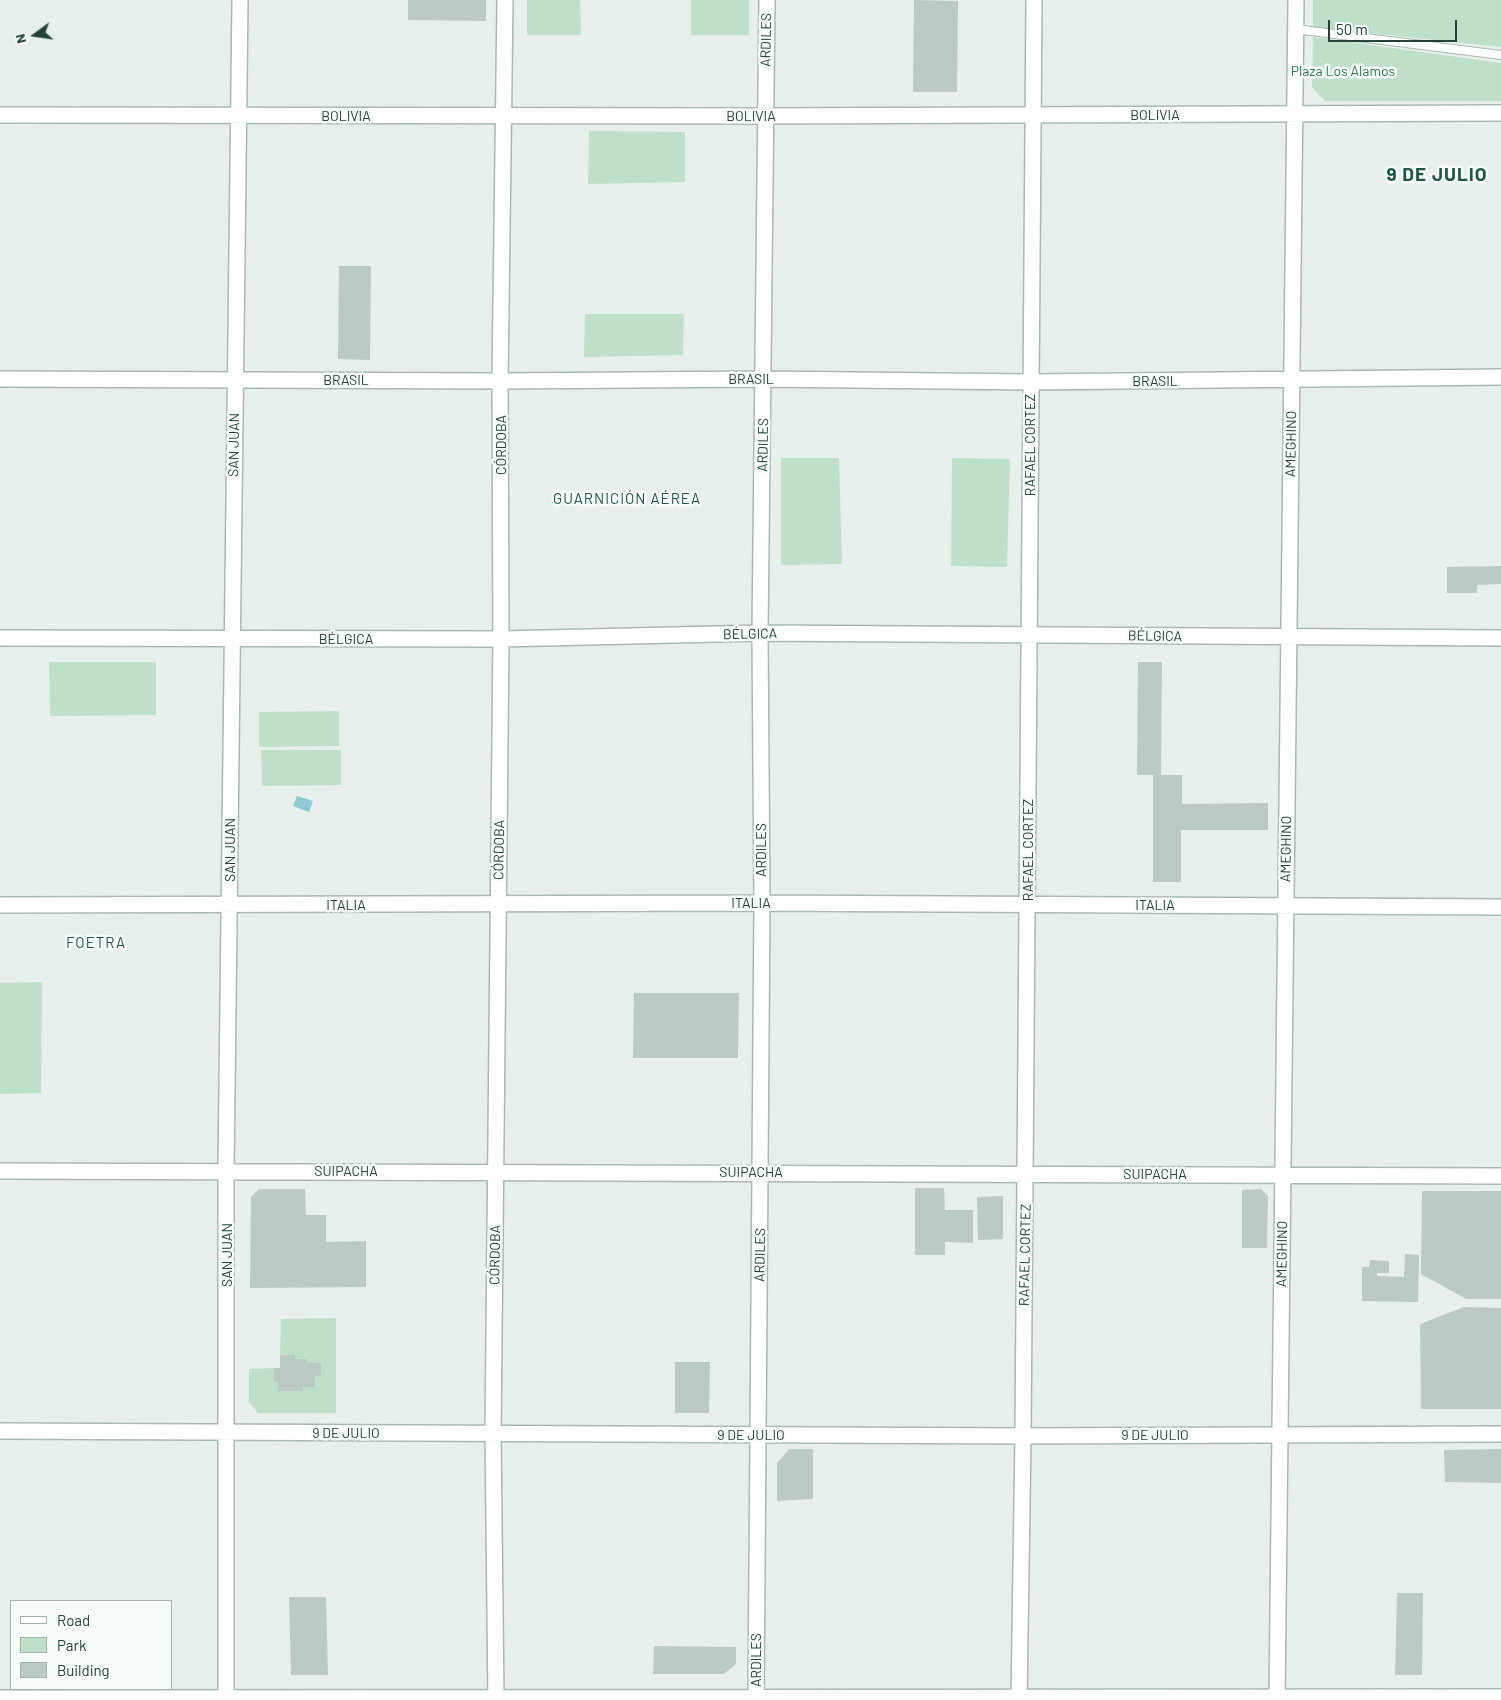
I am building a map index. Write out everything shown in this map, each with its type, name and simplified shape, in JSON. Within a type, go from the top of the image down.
[{"type":"street","name":"SAN JUAN","points":[[226,1699],[226,1171],[240,0]]},
{"type":"street","name":"CÓRDOBA","points":[[496,1699],[493,1433],[502,639],[500,382],[505,0]]},
{"type":"street","name":"ARDILES","points":[[756,1699],[762,903],[760,633],[767,0]]},
{"type":"street","name":"RAFAEL CORTEZ","points":[[1019,1699],[1026,1174],[1034,0]]},
{"type":"street","name":"AMEGHINO","points":[[1277,1698],[1296,0]]},
{"type":"street","name":"BOLIVIA","points":[[0,114],[765,116],[1501,113]]},
{"type":"street","name":"BRASIL","points":[[0,379],[500,382],[764,379],[1030,382],[1501,376]]},
{"type":"street","name":"BÉLGICA","points":[[0,638],[502,639],[760,633],[1501,638]]},
{"type":"street","name":"ITALIA","points":[[0,905],[762,903],[1028,906],[1285,904],[1501,907]]},
{"type":"street","name":"SUIPACHA","points":[[0,1171],[496,1171],[1501,1176]]},
{"type":"street","name":"9 DE JULIO","points":[[0,1431],[1023,1436],[1501,1434]]},
{"type":"street","points":[[0,1698],[1501,1698]]},
{"type":"lane","points":[[1295,29],[1501,56]]},
{"type":"green space","points":[[527,0],[580,0],[581,35],[527,35]]},
{"type":"green space","points":[[691,0],[749,0],[749,35],[691,35]]},
{"type":"green space","points":[[1313,0],[1501,0],[1501,47],[1313,27]]},
{"type":"green space","name":"Plaza Los Alamos","points":[[1313,37],[1501,63],[1501,101],[1325,101],[1312,87]]},
{"type":"green space","points":[[589,131],[685,132],[685,182],[588,184]]},
{"type":"green space","points":[[585,314],[684,314],[683,355],[584,357]]},
{"type":"green space","points":[[781,458],[839,458],[842,564],[781,565]]},
{"type":"green space","points":[[952,458],[1010,459],[1007,567],[951,566]]},
{"type":"green space","points":[[49,662],[156,662],[156,715],[50,716]]},
{"type":"green space","points":[[339,711],[339,746],[259,747],[259,712]]},
{"type":"green space","points":[[261,750],[341,750],[341,785],[262,786]]},
{"type":"green space","points":[[42,982],[41,1093],[0,1094],[0,983]]},
{"type":"green space","points":[[336,1318],[336,1413],[258,1413],[249,1402],[249,1369],[274,1368],[274,1382],[278,1382],[278,1391],[302,1391],[303,1387],[315,1387],[315,1376],[321,1376],[321,1363],[307,1363],[307,1359],[295,1359],[295,1355],[280,1355],[281,1319]]},
{"type":"water","points":[[297,796],[313,801],[309,812],[293,806]]},
{"type":"building","points":[[408,0],[486,0],[486,21],[408,20]]},
{"type":"building","points":[[914,0],[958,1],[957,92],[913,92]]},
{"type":"building","points":[[339,266],[371,266],[370,360],[338,359]]},
{"type":"building","points":[[1501,566],[1501,584],[1477,585],[1477,593],[1447,593],[1447,567]]},
{"type":"building","points":[[1138,662],[1162,662],[1161,775],[1182,775],[1182,804],[1268,803],[1268,830],[1181,830],[1181,882],[1153,882],[1153,775],[1137,775]]},
{"type":"building","points":[[634,993],[739,993],[738,1058],[633,1058]]},
{"type":"building","points":[[915,1188],[944,1188],[945,1210],[973,1210],[973,1243],[945,1242],[945,1255],[915,1255]]},
{"type":"building","points":[[259,1189],[305,1189],[306,1215],[326,1215],[326,1242],[366,1241],[366,1287],[250,1288],[251,1197]]},
{"type":"building","points":[[1261,1189],[1268,1196],[1267,1248],[1242,1248],[1242,1190]]},
{"type":"building","points":[[1422,1191],[1501,1191],[1501,1299],[1466,1299],[1421,1274]]},
{"type":"building","points":[[1003,1196],[1003,1239],[978,1240],[977,1197]]},
{"type":"building","points":[[1405,1254],[1419,1255],[1418,1302],[1362,1301],[1362,1267],[1369,1267],[1370,1260],[1389,1261],[1389,1273],[1377,1273],[1377,1276],[1404,1277]]},
{"type":"building","points":[[1464,1307],[1501,1308],[1501,1409],[1421,1409],[1420,1324]]},
{"type":"building","points":[[280,1355],[295,1355],[295,1359],[307,1359],[307,1363],[321,1363],[321,1376],[315,1376],[315,1387],[303,1387],[303,1391],[278,1391],[278,1382],[274,1382],[274,1368],[280,1368]]},
{"type":"building","points":[[675,1362],[710,1362],[709,1413],[675,1413]]},
{"type":"building","points":[[789,1449],[813,1449],[813,1499],[777,1501],[777,1463]]},
{"type":"building","points":[[1501,1449],[1501,1483],[1445,1482],[1444,1450]]},
{"type":"building","points":[[1397,1593],[1423,1593],[1422,1675],[1395,1675]]},
{"type":"building","points":[[289,1597],[326,1597],[328,1675],[291,1675]]},
{"type":"building","points":[[654,1646],[736,1647],[736,1664],[724,1674],[653,1674]]},
{"type":"district","name":"9 DE JULIO","points":[[1437,175]]},
{"type":"district","name":"GUARNICIÓN AÉREA","points":[[627,499]]},
{"type":"district","name":"FOETRA","points":[[96,943]]}]
